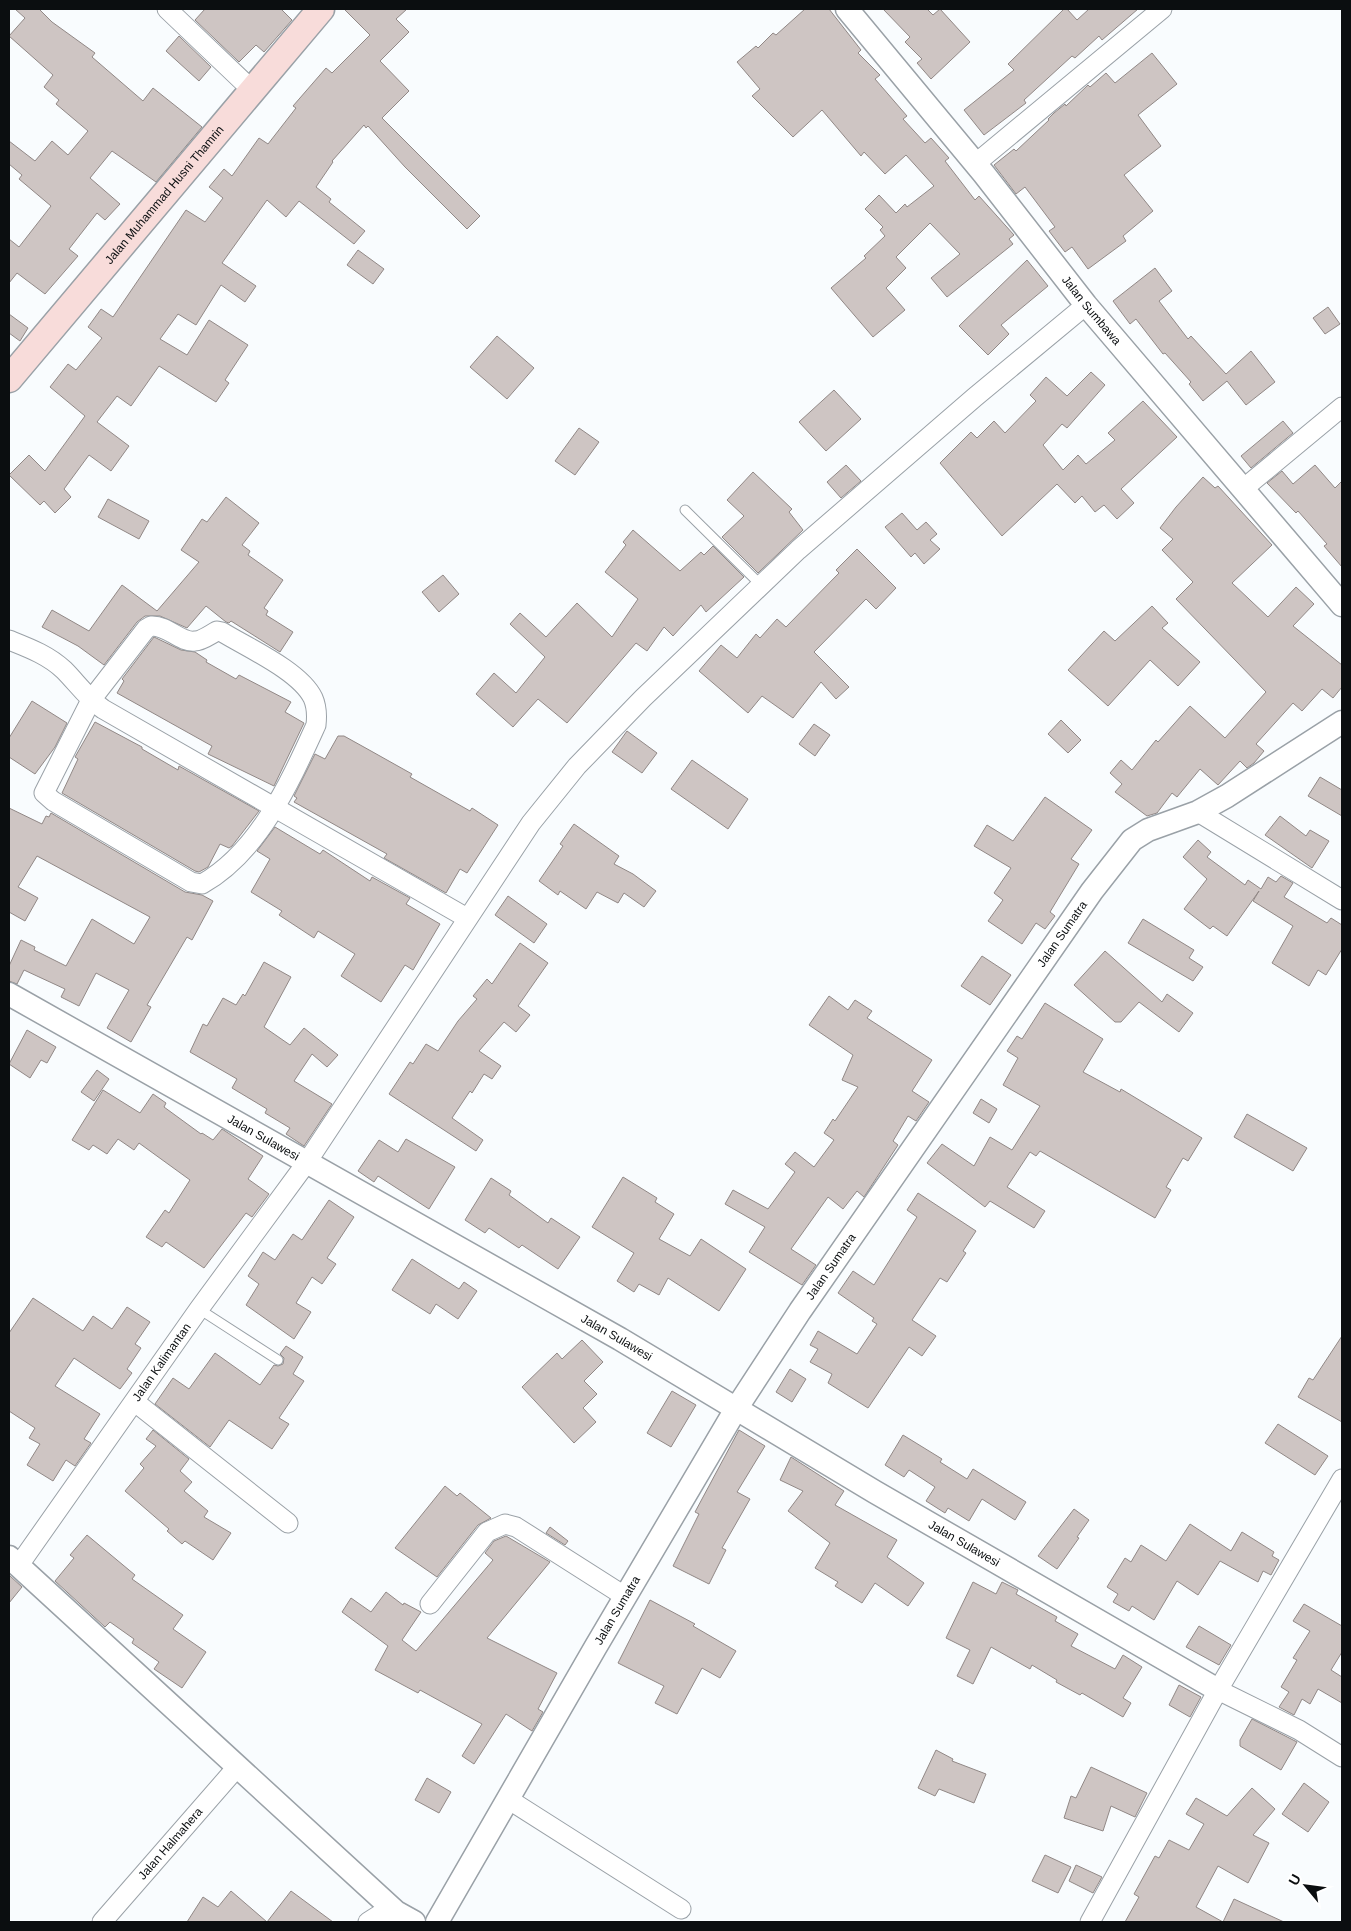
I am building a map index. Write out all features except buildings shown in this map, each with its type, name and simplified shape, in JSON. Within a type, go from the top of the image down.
[{"type":"main road","name":"Jalan Muhammad Husni Thamrin","points":[[9,379],[321,9]]},
{"type":"street","points":[[167,9],[252,90]]},
{"type":"street","name":"Jalan Sumbawa","points":[[847,9],[975,164],[1086,305],[1342,606]]},
{"type":"street","points":[[975,164],[1162,9]]},
{"type":"street","name":"Jalan Kalimantan","points":[[14,1561],[135,1402],[199,1309],[307,1162],[531,823],[578,766],[644,698],[798,550],[967,404],[1086,305]]},
{"type":"street","points":[[1243,489],[1342,407]]},
{"type":"street","points":[[151,626],[162,626],[194,641],[217,631],[222,632],[289,673],[308,690],[317,712],[316,725],[274,808],[234,862],[202,884],[191,882],[53,801],[44,793],[91,700],[146,629],[151,626]]},
{"type":"street","points":[[9,640],[41,653],[63,669],[91,700],[274,808],[467,918]]},
{"type":"street","name":"Jalan Sumatra","points":[[437,1922],[736,1409],[800,1311],[1092,891],[1132,840],[1148,830],[1198,812],[1267,772],[1342,722]]},
{"type":"street","points":[[1198,812],[1342,900]]},
{"type":"street","name":"Jalan Sulawesi","points":[[9,994],[620,1339],[1118,1634],[1218,1690]]},
{"type":"street","points":[[135,1402],[288,1522]]},
{"type":"street","points":[[1090,1922],[1218,1690],[1342,1479]]},
{"type":"street","points":[[430,1604],[487,1532],[505,1524],[516,1527],[626,1597]]},
{"type":"street","points":[[14,1561],[405,1917]]},
{"type":"street","points":[[1218,1690],[1298,1730],[1342,1757]]},
{"type":"street","name":"Jalan Halmahera","points":[[102,1922],[238,1766]]},
{"type":"street","points":[[508,1799],[681,1909]]},
{"type":"street","points":[[368,1922],[379,1915],[405,1917]]},
{"type":"lane","points":[[685,510],[761,585]]},
{"type":"lane","points":[[199,1309],[278,1360]]}]
